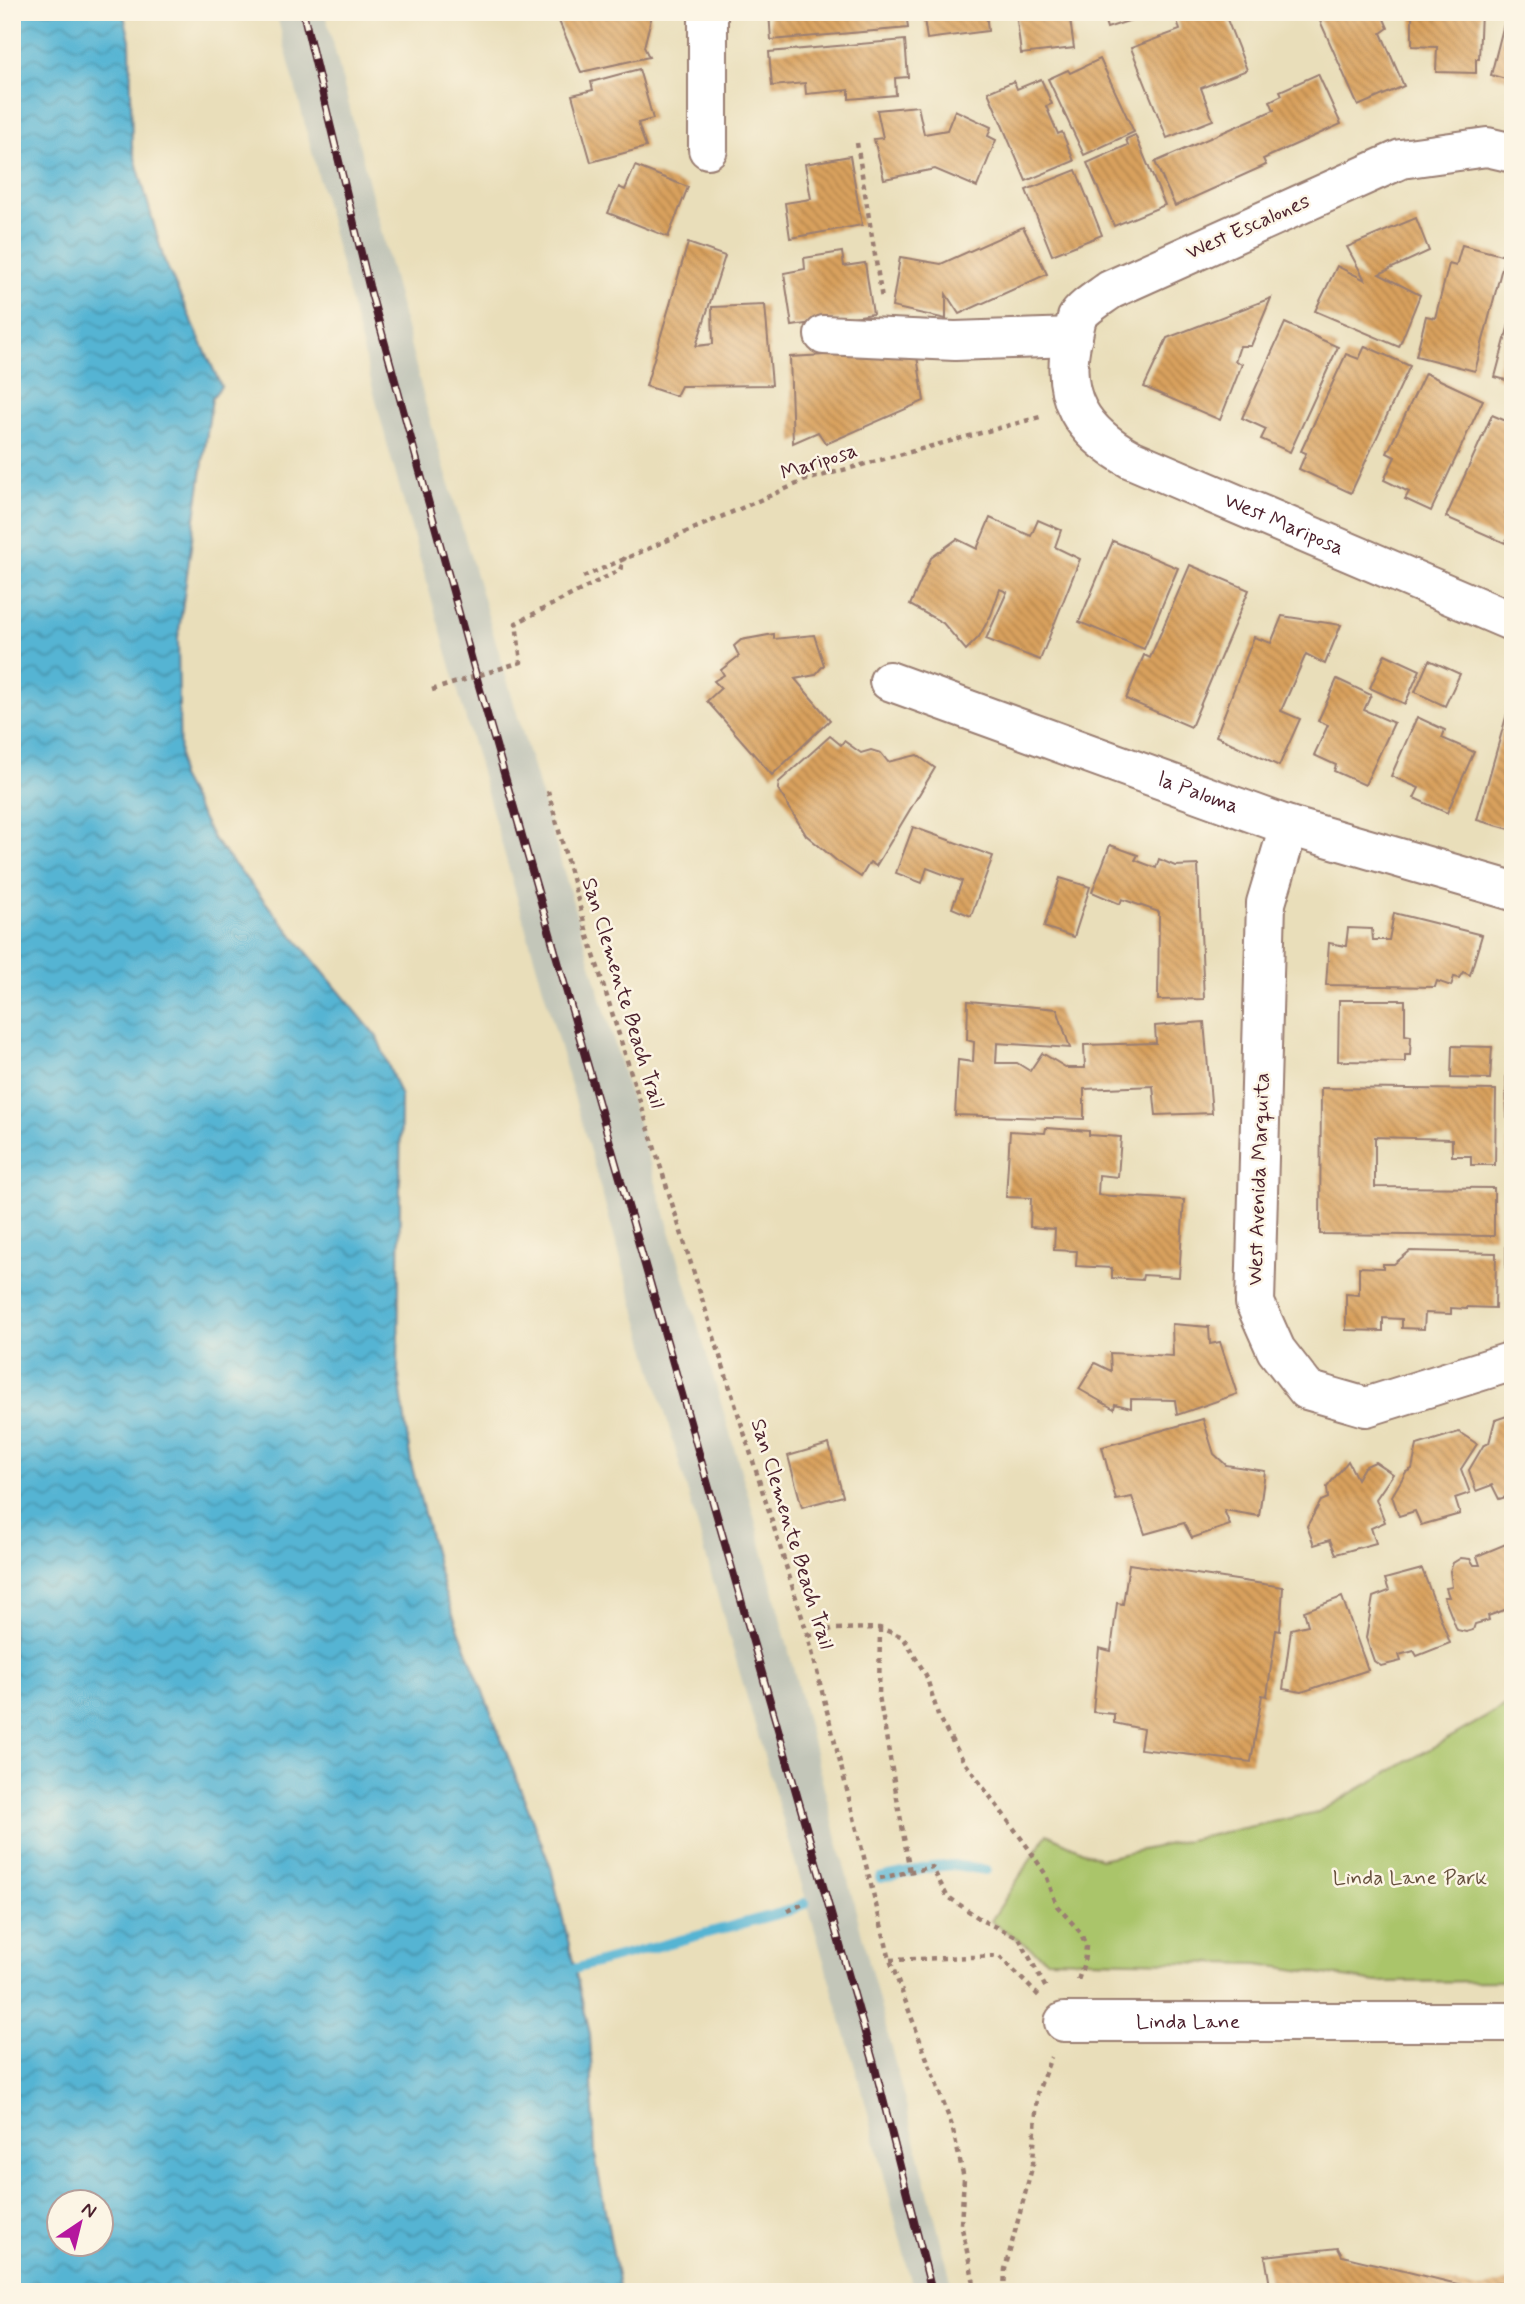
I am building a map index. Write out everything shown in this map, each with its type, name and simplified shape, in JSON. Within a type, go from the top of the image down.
[{"type":"street","points":[[708,12],[708,149]]},
{"type":"street","name":"West Escalones","points":[[1073,403],[1068,360],[1078,316],[1110,290],[1401,159],[1486,146],[1513,153]]},
{"type":"street","points":[[824,335],[955,341],[1073,337]]},
{"type":"street","name":"West Mariposa","points":[[1073,403],[1094,434],[1131,459],[1513,622]]},
{"type":"street","name":"la Paloma","points":[[889,681],[1289,826],[1513,891]]},
{"type":"street","name":"West Avenida Marquita","points":[[1289,826],[1266,903],[1255,1303],[1276,1350],[1307,1391],[1366,1407],[1513,1362]]},
{"type":"street","name":"Linda Lane","points":[[1064,2022],[1513,2022]]},
{"type":"path","points":[[856,143],[882,301]]},
{"type":"path","name":"Mariposa","points":[[583,577],[806,480],[1041,417],[1073,403]]},
{"type":"path","points":[[432,691],[521,662],[516,623],[620,570],[625,557]]},
{"type":"path","name":"San Clemente Beach Trail","points":[[548,791],[587,933],[808,1636],[890,1960],[952,2126],[964,2178],[961,2224],[976,2292]]},
{"type":"path","points":[[880,1628],[879,1696],[910,1872]]},
{"type":"path","points":[[808,1636],[832,1629],[880,1628],[903,1637],[926,1675],[939,1718],[963,1760],[1029,1849],[1046,1875],[1057,1906],[1081,1933],[1086,1947],[1084,1963],[1037,2094],[1033,2164],[1005,2269],[1003,2292]]},
{"type":"path","points":[[880,1878],[932,1867],[947,1896],[983,1921],[1019,1938],[1064,2022]]},
{"type":"path","points":[[788,1911],[805,1903]]},
{"type":"path","points":[[890,1960],[999,1956],[1064,2022]]},
{"type":"shaded area","points":[[276,12],[325,12],[426,406],[752,1508],[954,2292],[914,2292],[866,2105],[389,451]]},
{"type":"green space","name":"Linda Lane Park","points":[[1513,1702],[1513,1981],[1377,1982],[1258,1964],[1046,1959],[991,1921],[1047,1834],[1100,1859],[1318,1812]]},
{"type":"water","points":[[12,12],[123,12],[130,40],[132,147],[164,260],[221,386],[212,398],[178,638],[180,777],[214,840],[377,1037],[401,1097],[398,1371],[411,1463],[444,1591],[551,1868],[590,2034],[595,2155],[620,2292],[12,2292]]},
{"type":"building","points":[[555,12],[649,12],[651,19],[644,47],[649,57],[581,72]]},
{"type":"building","points":[[769,12],[906,12],[908,28],[771,40]]},
{"type":"building","points":[[923,12],[986,12],[988,31],[927,39]]},
{"type":"building","points":[[1016,12],[1069,12],[1074,48],[1021,54]]},
{"type":"building","points":[[1102,12],[1153,12],[1153,13],[1107,28]]},
{"type":"building","points":[[1197,12],[1224,12],[1247,70],[1201,88],[1213,120],[1167,138],[1131,48],[1180,30],[1177,20]]},
{"type":"building","points":[[1316,12],[1381,12],[1388,28],[1381,33],[1404,86],[1358,106]]},
{"type":"building","points":[[1412,12],[1481,12],[1476,73],[1436,72],[1437,47],[1412,46]]},
{"type":"building","points":[[1507,12],[1513,12],[1513,81],[1491,75]]},
{"type":"building","points":[[905,40],[908,77],[895,78],[896,95],[849,99],[849,90],[806,94],[805,83],[772,86],[769,52]]},
{"type":"building","points":[[1100,59],[1134,132],[1084,155],[1048,79],[1068,70],[1070,73]]},
{"type":"building","points":[[639,69],[653,119],[638,123],[646,147],[591,162],[572,95],[593,90],[591,82]]},
{"type":"building","points":[[1318,74],[1341,124],[1263,159],[1266,165],[1175,206],[1155,162],[1274,110],[1270,101],[1282,95],[1280,91]]},
{"type":"building","points":[[1041,79],[1052,104],[1046,106],[1058,134],[1062,132],[1074,161],[1026,181],[988,92],[1014,81],[1017,89]]},
{"type":"building","points":[[918,106],[924,134],[947,130],[955,110],[991,127],[988,136],[996,140],[977,187],[935,169],[884,179],[874,139],[883,138],[877,110]]},
{"type":"building","points":[[1135,135],[1165,205],[1114,226],[1087,163],[1128,145],[1126,139]]},
{"type":"building","points":[[850,156],[862,225],[790,238],[785,203],[811,199],[805,164]]},
{"type":"building","points":[[635,166],[688,187],[668,237],[608,213],[619,187],[625,190]]},
{"type":"building","points":[[1076,170],[1102,235],[1052,255],[1026,190]]},
{"type":"building","points":[[1416,218],[1429,251],[1379,274],[1420,295],[1399,347],[1315,311],[1337,266],[1365,280],[1347,247]]},
{"type":"building","points":[[1023,227],[1047,274],[959,314],[946,294],[946,319],[892,307],[900,257],[941,264]]},
{"type":"building","points":[[688,243],[725,256],[696,346],[713,344],[712,307],[765,305],[772,385],[681,386],[676,396],[646,386]]},
{"type":"building","points":[[1462,245],[1505,256],[1475,371],[1416,356],[1426,316],[1435,318],[1449,264],[1456,266]]},
{"type":"building","points":[[842,252],[844,266],[865,263],[873,314],[792,326],[784,273],[805,269],[804,258]]},
{"type":"building","points":[[1271,298],[1251,346],[1240,346],[1235,361],[1242,364],[1220,420],[1144,387],[1167,338]]},
{"type":"building","points":[[1513,313],[1513,382],[1495,377]]},
{"type":"building","points":[[1285,323],[1338,347],[1290,452],[1261,439],[1266,429],[1242,418]]},
{"type":"building","points":[[1365,346],[1410,366],[1351,493],[1299,469],[1306,453],[1301,451],[1346,354],[1359,359]]},
{"type":"building","points":[[916,350],[924,401],[826,444],[818,432],[793,443],[790,357]]},
{"type":"building","points":[[1425,373],[1483,400],[1431,511],[1405,499],[1409,492],[1384,480],[1395,457],[1387,453]]},
{"type":"building","points":[[1492,415],[1513,424],[1513,500],[1511,499],[1505,513],[1513,516],[1513,525],[1505,543],[1446,517]]},
{"type":"building","points":[[990,518],[1031,536],[1038,520],[1061,530],[1055,547],[1080,559],[1040,660],[986,639],[1007,592],[1000,589],[991,615],[979,637],[966,650],[943,623],[910,605],[931,558],[957,539],[977,549]]},
{"type":"building","points":[[1113,541],[1178,568],[1144,649],[1079,622]]},
{"type":"building","points":[[1190,565],[1249,590],[1191,727],[1126,699],[1144,655],[1150,658]]},
{"type":"building","points":[[1282,616],[1341,625],[1325,664],[1306,654],[1281,711],[1300,719],[1279,766],[1216,736],[1254,637],[1271,643]]},
{"type":"building","points":[[774,634],[774,639],[814,635],[824,665],[815,675],[795,679],[830,720],[772,775],[707,701],[721,688],[714,681],[724,675],[721,670],[739,656],[734,646],[741,640]]},
{"type":"building","points":[[1385,654],[1420,670],[1405,704],[1370,688]]},
{"type":"building","points":[[1429,660],[1460,674],[1445,706],[1415,692]]},
{"type":"building","points":[[1337,679],[1371,695],[1364,710],[1394,723],[1365,785],[1334,771],[1336,765],[1314,755],[1328,725],[1318,721]]},
{"type":"building","points":[[1513,696],[1513,830],[1477,820]]},
{"type":"building","points":[[1417,717],[1445,730],[1442,738],[1474,752],[1447,813],[1414,798],[1419,788],[1391,776]]},
{"type":"building","points":[[830,736],[841,745],[844,741],[861,753],[871,750],[881,753],[888,762],[917,755],[935,768],[876,866],[870,862],[861,877],[806,835],[778,789],[779,782]]},
{"type":"building","points":[[913,827],[993,856],[971,916],[952,908],[962,881],[927,868],[922,883],[896,873]]},
{"type":"building","points":[[1110,845],[1138,855],[1135,860],[1156,868],[1159,859],[1175,866],[1198,865],[1204,999],[1158,1000],[1159,912],[1122,899],[1120,904],[1092,892]]},
{"type":"building","points":[[1060,878],[1090,887],[1074,937],[1044,927]]},
{"type":"building","points":[[1394,913],[1482,935],[1470,975],[1463,972],[1459,978],[1454,977],[1451,986],[1437,981],[1435,987],[1326,985],[1329,943],[1346,946],[1348,928],[1372,929],[1373,940],[1389,940]]},
{"type":"building","points":[[1339,1000],[1405,1000],[1405,1035],[1411,1036],[1410,1055],[1405,1055],[1405,1062],[1338,1061]]},
{"type":"building","points":[[968,1001],[1057,1009],[1070,1048],[997,1043],[996,1063],[1017,1063],[1030,1071],[1042,1053],[1067,1068],[1085,1068],[1084,1045],[1156,1043],[1155,1026],[1204,1022],[1212,1113],[1156,1115],[1153,1086],[1084,1089],[1084,1119],[955,1115],[958,1060],[973,1062],[974,1042],[967,1040]]},
{"type":"building","points":[[1452,1046],[1492,1047],[1490,1079],[1451,1078]]},
{"type":"building","points":[[1513,1076],[1513,1117],[1507,1117],[1506,1077]]},
{"type":"building","points":[[1321,1088],[1496,1090],[1495,1165],[1471,1165],[1471,1156],[1452,1156],[1452,1139],[1375,1137],[1375,1187],[1494,1188],[1494,1236],[1320,1234]]},
{"type":"building","points":[[1046,1128],[1089,1131],[1089,1135],[1121,1137],[1118,1177],[1099,1175],[1098,1195],[1184,1200],[1179,1277],[1143,1275],[1142,1280],[1112,1278],[1112,1268],[1076,1266],[1077,1251],[1054,1250],[1055,1229],[1030,1227],[1031,1198],[1006,1197],[1010,1131],[1045,1133]]},
{"type":"building","points":[[1507,1141],[1513,1141],[1513,1272],[1506,1272]]},
{"type":"building","points":[[1410,1251],[1496,1253],[1495,1308],[1451,1308],[1451,1314],[1425,1313],[1424,1329],[1402,1328],[1402,1319],[1383,1318],[1383,1331],[1346,1330],[1346,1294],[1359,1295],[1359,1267],[1383,1268],[1383,1264],[1394,1264]]},
{"type":"building","points":[[1172,1324],[1209,1327],[1210,1344],[1220,1342],[1237,1394],[1177,1415],[1175,1400],[1131,1399],[1131,1408],[1115,1404],[1114,1409],[1079,1389],[1095,1363],[1111,1371],[1110,1353],[1173,1356]]},
{"type":"building","points":[[1513,1414],[1513,1495],[1499,1499],[1492,1485],[1476,1491],[1469,1470],[1483,1446],[1489,1443],[1495,1420]]},
{"type":"building","points":[[1203,1419],[1214,1454],[1226,1465],[1265,1471],[1259,1516],[1224,1510],[1230,1525],[1192,1538],[1184,1523],[1145,1534],[1132,1497],[1116,1500],[1102,1447]]},
{"type":"building","points":[[1459,1432],[1477,1444],[1461,1469],[1470,1493],[1455,1498],[1460,1514],[1421,1525],[1415,1511],[1399,1516],[1392,1496],[1406,1472],[1412,1469],[1417,1445]]},
{"type":"building","points":[[829,1444],[843,1496],[802,1507],[788,1456]]},
{"type":"building","points":[[1348,1461],[1357,1479],[1364,1467],[1375,1462],[1393,1474],[1376,1499],[1385,1522],[1371,1528],[1376,1543],[1336,1554],[1330,1540],[1314,1545],[1307,1526],[1321,1501],[1328,1498],[1327,1487]]},
{"type":"building","points":[[1513,1541],[1513,1607],[1488,1616],[1489,1620],[1475,1624],[1473,1630],[1457,1630],[1444,1597],[1449,1597],[1446,1588],[1452,1587],[1450,1571],[1453,1563],[1461,1558],[1470,1559],[1474,1565],[1480,1565],[1477,1556]]},
{"type":"building","points":[[1129,1564],[1283,1587],[1280,1631],[1276,1630],[1267,1696],[1262,1695],[1251,1762],[1140,1749],[1143,1729],[1114,1723],[1114,1714],[1093,1712],[1099,1648],[1111,1651],[1117,1603],[1123,1604]]},
{"type":"building","points":[[1422,1569],[1450,1643],[1417,1656],[1414,1651],[1399,1655],[1401,1661],[1381,1666],[1374,1661],[1366,1638],[1373,1597],[1389,1591],[1385,1579]]},
{"type":"building","points":[[1342,1597],[1368,1670],[1302,1692],[1283,1689],[1291,1629],[1308,1625],[1304,1611]]},
{"type":"building","points":[[1338,2248],[1342,2256],[1478,2289],[1513,2279],[1513,2292],[1271,2292],[1265,2256]]},
{"type":"waterway","points":[[880,1878],[953,1865],[986,1870]]},
{"type":"waterway","points":[[574,1969],[788,1911],[805,1903]]},
{"type":"railway","points":[[303,12],[369,286],[479,686],[874,2064],[932,2292]]}]
